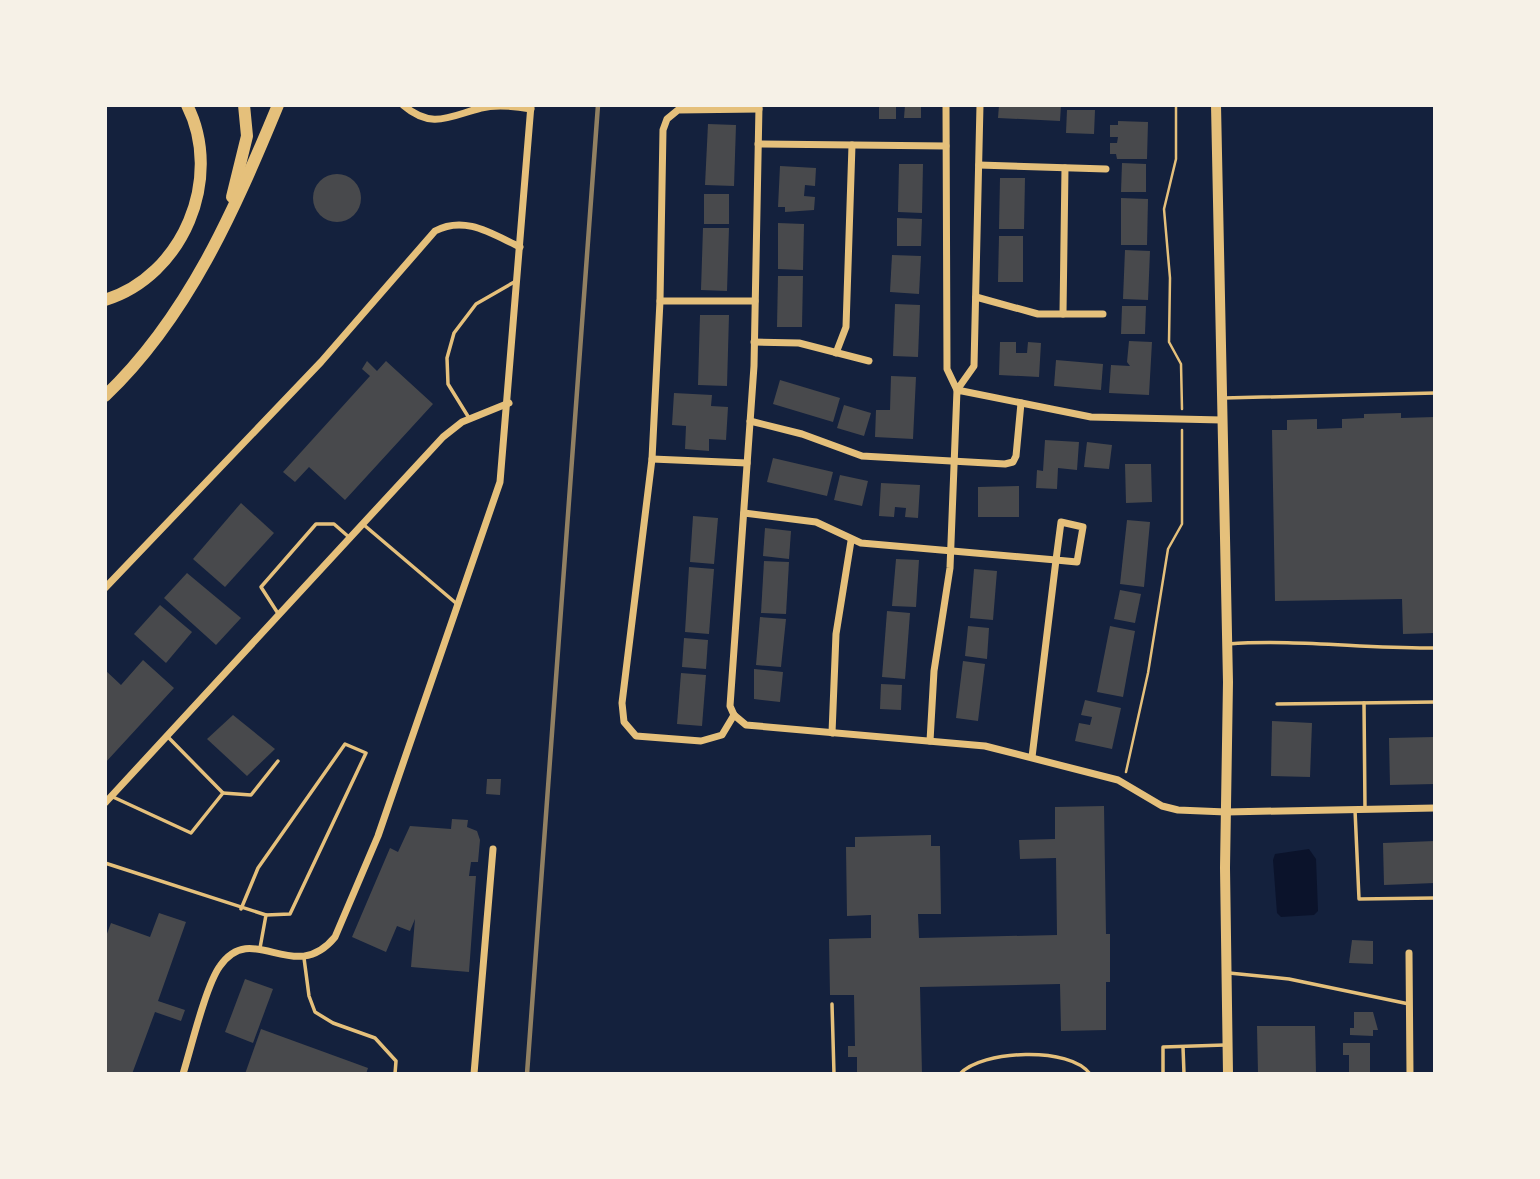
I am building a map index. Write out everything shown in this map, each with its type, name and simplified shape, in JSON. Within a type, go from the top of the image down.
[{"type":"highway","points":[[105,300],[127,291],[161,265],[175,247],[189,221],[201,171],[195,121],[187,105]]},
{"type":"highway","points":[[222,231],[244,156],[247,136],[244,105]]},
{"type":"highway","points":[[105,396],[161,331],[222,231],[278,105]]},
{"type":"main road","points":[[1216,105],[1227,644],[1228,1074]]},
{"type":"street","points":[[183,1074],[219,967],[238,951],[260,948],[304,958],[327,947],[335,937],[378,836],[500,482],[509,403],[531,107],[500,106],[441,120],[427,118],[403,105]]},
{"type":"street","points":[[930,741],[934,671],[951,553],[957,390],[947,369],[946,105]]},
{"type":"street","points":[[957,390],[974,366],[980,105]]},
{"type":"street","points":[[734,715],[722,735],[701,741],[636,736],[624,722],[622,703],[652,458],[660,301],[663,130],[667,119],[678,110],[759,107],[754,342],[730,706],[734,715],[746,725],[985,746],[1118,780],[1162,806],[1226,812],[1435,808]]},
{"type":"street","points":[[758,144],[946,146]]},
{"type":"street","points":[[836,353],[846,327],[852,145]]},
{"type":"street","points":[[979,165],[1105,169]]},
{"type":"street","points":[[1063,314],[1065,168]]},
{"type":"street","points":[[105,588],[321,362],[435,231],[446,226],[471,225],[520,247]]},
{"type":"street","points":[[976,297],[1038,314],[1102,314]]},
{"type":"street","points":[[660,301],[755,301]]},
{"type":"street","points":[[754,342],[799,343],[869,361]]},
{"type":"street","points":[[957,390],[1091,417],[1222,420]]},
{"type":"street","points":[[750,421],[803,434],[862,456],[1005,464],[1013,461],[1021,402]]},
{"type":"street","points":[[105,803],[108,793],[166,736],[443,437],[469,418],[509,403]]},
{"type":"street","points":[[652,458],[747,463]]},
{"type":"street","points":[[744,513],[816,522],[851,541],[951,553],[1056,560],[1080,559],[1081,524],[1059,524],[1056,560],[1032,757]]},
{"type":"street","points":[[832,733],[836,634],[851,541]]},
{"type":"street","points":[[474,1074],[493,849]]},
{"type":"street","points":[[1409,953],[1410,1074]]},
{"type":"lane","points":[[469,418],[448,384],[447,358],[454,333],[476,304],[518,280]]},
{"type":"lane","points":[[1222,398],[1435,393]]},
{"type":"lane","points":[[279,615],[261,587],[287,553],[316,524],[334,524],[351,538]]},
{"type":"lane","points":[[363,525],[459,605]]},
{"type":"lane","points":[[1227,644],[1268,641],[1381,649],[1435,648]]},
{"type":"lane","points":[[1277,704],[1435,702]]},
{"type":"lane","points":[[1364,703],[1365,810]]},
{"type":"lane","points":[[166,736],[223,793],[251,795],[278,761]]},
{"type":"lane","points":[[105,863],[241,909],[266,915],[290,914],[366,753],[345,744],[258,868],[241,909]]},
{"type":"lane","points":[[108,793],[191,833],[223,793]]},
{"type":"lane","points":[[1355,810],[1359,899],[1435,898]]},
{"type":"lane","points":[[260,948],[266,915]]},
{"type":"lane","points":[[304,958],[309,996],[315,1012],[333,1023],[375,1038],[396,1061],[395,1074]]},
{"type":"lane","points":[[1226,972],[1289,979],[1409,1004]]},
{"type":"lane","points":[[832,1004],[834,1074]]},
{"type":"lane","points":[[1163,1074],[1163,1047],[1227,1045]]},
{"type":"lane","points":[[1184,1047],[1184,1074]]},
{"type":"lane","points":[[960,1074],[981,1059],[1059,1056],[1077,1062],[1090,1074]]},
{"type":"path","points":[[1176,105],[1176,159],[1164,209],[1170,278],[1169,342],[1181,364],[1182,404]]},
{"type":"path","points":[[1126,769],[1148,673],[1168,549],[1182,524],[1183,439]]},
{"type":"water","points":[[1309,849],[1316,859],[1318,911],[1314,915],[1281,917],[1277,913],[1273,860],[1275,854]]},
{"type":"building","points":[[879,105],[896,105],[896,119],[879,119]]},
{"type":"building","points":[[905,105],[921,105],[921,118],[904,118]]},
{"type":"building","points":[[999,105],[1061,105],[1060,121],[998,118]]},
{"type":"building","points":[[1067,110],[1095,110],[1094,134],[1066,133]]},
{"type":"building","points":[[1118,121],[1148,122],[1147,159],[1117,159],[1116,154],[1110,154],[1110,143],[1117,143],[1118,137],[1110,137],[1110,125],[1118,125]]},
{"type":"building","points":[[708,124],[736,125],[734,186],[705,185]]},
{"type":"building","points":[[1122,163],[1146,164],[1146,192],[1121,192]]},
{"type":"building","points":[[899,164],[923,164],[922,213],[898,212]]},
{"type":"building","points":[[780,166],[816,168],[815,186],[805,185],[804,196],[815,197],[814,210],[785,212],[785,207],[778,207]]},
{"type":"building","points":[[337,174],[354,181],[361,198],[354,215],[337,222],[320,215],[313,198],[320,181]]},
{"type":"building","points":[[1000,178],[1025,178],[1024,229],[999,229]]},
{"type":"building","points":[[704,194],[729,194],[729,224],[704,224]]},
{"type":"building","points":[[1121,198],[1148,199],[1147,245],[1121,245]]},
{"type":"building","points":[[897,218],[922,219],[921,246],[897,246]]},
{"type":"building","points":[[778,223],[804,224],[803,270],[778,269]]},
{"type":"building","points":[[703,228],[729,228],[727,291],[701,290]]},
{"type":"building","points":[[999,236],[1023,236],[1023,282],[998,282]]},
{"type":"building","points":[[1125,250],[1150,251],[1148,300],[1123,299]]},
{"type":"building","points":[[892,255],[921,256],[919,294],[890,292]]},
{"type":"building","points":[[778,276],[803,276],[802,327],[777,327]]},
{"type":"building","points":[[895,304],[920,305],[918,357],[893,356]]},
{"type":"building","points":[[1122,306],[1146,306],[1145,334],[1121,334]]},
{"type":"building","points":[[700,315],[729,315],[727,386],[698,385]]},
{"type":"building","points":[[1129,341],[1152,342],[1149,395],[1109,393],[1111,365],[1130,366],[1127,362]]},
{"type":"building","points":[[1000,342],[1016,342],[1016,353],[1027,353],[1028,342],[1041,343],[1039,377],[999,375]]},
{"type":"building","points":[[1056,360],[1103,364],[1101,390],[1054,386]]},
{"type":"building","points":[[367,361],[377,371],[386,361],[433,404],[345,500],[309,467],[295,482],[283,472],[370,376],[362,369]]},
{"type":"building","points":[[891,376],[916,377],[913,439],[875,437],[876,410],[890,410]]},
{"type":"building","points":[[780,380],[840,398],[833,422],[773,404]]},
{"type":"building","points":[[674,393],[712,395],[711,406],[728,407],[726,440],[709,439],[709,451],[685,449],[686,426],[672,425]]},
{"type":"building","points":[[844,405],[871,413],[864,436],[837,428]]},
{"type":"building","points":[[1401,413],[1401,418],[1435,417],[1435,633],[1403,634],[1402,599],[1275,601],[1272,430],[1287,430],[1287,420],[1317,419],[1317,429],[1342,428],[1342,419],[1364,418],[1364,414]]},
{"type":"building","points":[[1045,440],[1079,442],[1077,470],[1058,468],[1057,489],[1036,488],[1037,470],[1043,471]]},
{"type":"building","points":[[1087,442],[1112,445],[1109,469],[1084,467]]},
{"type":"building","points":[[773,458],[833,472],[827,496],[767,482]]},
{"type":"building","points":[[1125,464],[1151,464],[1152,502],[1126,503]]},
{"type":"building","points":[[840,475],[868,481],[862,506],[834,500]]},
{"type":"building","points":[[881,483],[920,485],[918,518],[905,517],[906,508],[895,507],[894,517],[879,516]]},
{"type":"building","points":[[1019,486],[1019,517],[978,517],[978,487]]},
{"type":"building","points":[[241,503],[274,533],[225,587],[193,559]]},
{"type":"building","points":[[693,516],[718,518],[714,564],[690,562]]},
{"type":"building","points":[[1127,520],[1150,522],[1144,587],[1120,584]]},
{"type":"building","points":[[765,528],[791,531],[789,559],[763,556]]},
{"type":"building","points":[[896,559],[919,560],[916,607],[892,606]]},
{"type":"building","points":[[764,561],[789,562],[786,614],[761,613]]},
{"type":"building","points":[[689,567],[714,569],[709,634],[685,632]]},
{"type":"building","points":[[974,569],[997,571],[993,620],[970,618]]},
{"type":"building","points":[[187,573],[241,618],[216,645],[164,598]]},
{"type":"building","points":[[1120,590],[1141,594],[1135,623],[1114,619]]},
{"type":"building","points":[[160,605],[192,632],[166,663],[134,634]]},
{"type":"building","points":[[887,611],[910,613],[905,679],[882,677]]},
{"type":"building","points":[[760,617],[786,619],[781,667],[756,665]]},
{"type":"building","points":[[968,626],[989,628],[987,659],[965,656]]},
{"type":"building","points":[[1110,626],[1135,631],[1123,697],[1097,692]]},
{"type":"building","points":[[684,638],[708,640],[706,669],[682,667]]},
{"type":"building","points":[[143,660],[174,688],[105,763],[105,670],[121,685]]},
{"type":"building","points":[[963,661],[985,664],[978,721],[956,718]]},
{"type":"building","points":[[754,669],[783,672],[780,702],[754,699]]},
{"type":"building","points":[[681,673],[706,675],[702,726],[677,724]]},
{"type":"building","points":[[881,684],[902,685],[901,710],[880,709]]},
{"type":"building","points":[[1085,700],[1121,708],[1112,749],[1075,741],[1079,723],[1090,725],[1092,717],[1081,715]]},
{"type":"building","points":[[233,715],[275,749],[247,776],[207,739]]},
{"type":"building","points":[[1272,721],[1312,723],[1310,777],[1271,776]]},
{"type":"building","points":[[1435,737],[1435,784],[1390,785],[1389,738]]},
{"type":"building","points":[[487,779],[501,779],[500,795],[486,794]]},
{"type":"building","points":[[1104,806],[1106,934],[1110,934],[1106,1030],[1061,1031],[1060,984],[920,987],[922,1074],[857,1074],[857,1057],[848,1057],[848,1046],[855,1046],[854,995],[830,995],[829,939],[871,938],[871,915],[847,916],[846,847],[855,847],[855,837],[931,835],[931,846],[940,846],[941,914],[918,914],[919,938],[1057,935],[1056,858],[1020,859],[1019,840],[1055,839],[1055,807]]},
{"type":"building","points":[[452,819],[468,820],[467,827],[477,831],[480,840],[478,862],[471,862],[469,876],[476,876],[469,972],[411,967],[415,919],[410,931],[397,926],[386,952],[352,937],[390,848],[398,852],[410,826],[451,829]]},
{"type":"building","points":[[1435,841],[1435,883],[1384,885],[1383,843]]},
{"type":"building","points":[[159,913],[186,922],[158,1001],[185,1010],[181,1021],[155,1012],[132,1074],[105,1074],[105,939],[111,923],[150,937]]},
{"type":"building","points":[[1352,940],[1373,941],[1373,964],[1349,963]]},
{"type":"building","points":[[245,979],[273,989],[253,1043],[225,1032]]},
{"type":"building","points":[[1354,1012],[1373,1012],[1378,1030],[1373,1030],[1373,1036],[1350,1035],[1350,1028],[1354,1028]]},
{"type":"building","points":[[1257,1026],[1315,1026],[1316,1074],[1258,1074]]},
{"type":"building","points":[[261,1029],[368,1068],[366,1074],[245,1074]]},
{"type":"building","points":[[1343,1043],[1370,1043],[1370,1074],[1349,1074],[1349,1055],[1343,1055]]},
{"type":"railway","points":[[527,1074],[598,105]]}]
